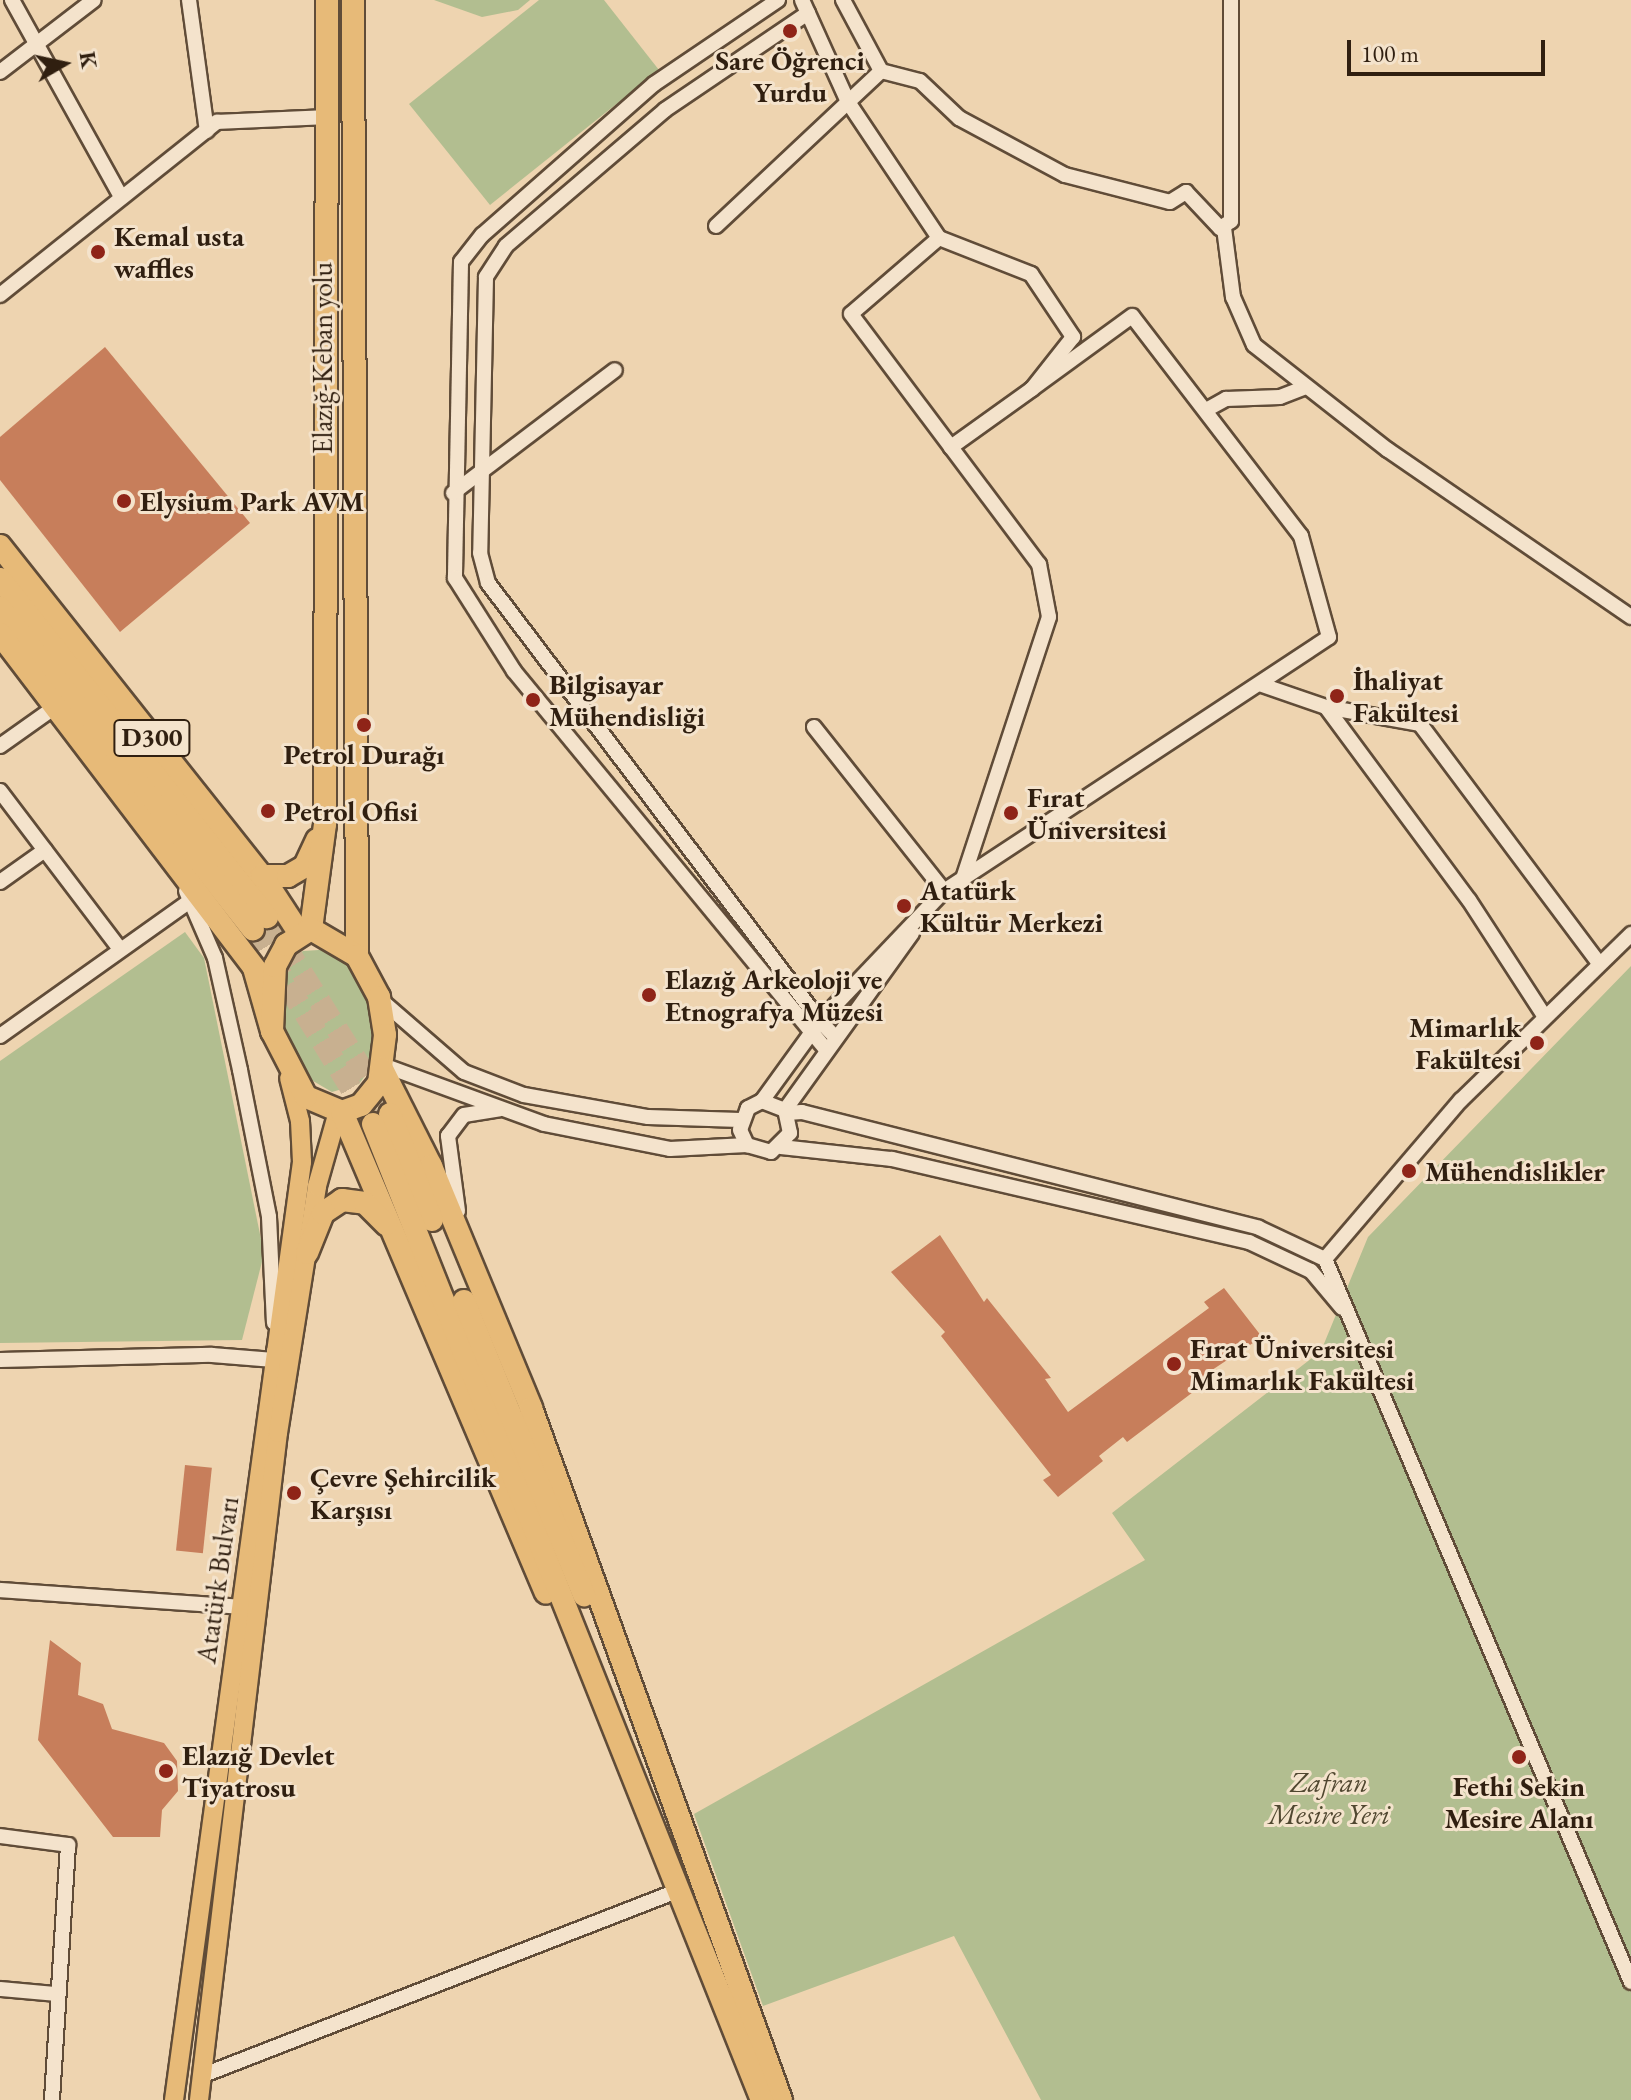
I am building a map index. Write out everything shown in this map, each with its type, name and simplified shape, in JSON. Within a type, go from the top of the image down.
[{"type":"highway","name":"Elazığ-Keban yolu","points":[[305,931],[325,804],[327,0]]},
{"type":"highway","name":"Elazığ-Keban yolu","points":[[353,0],[357,956]]},
{"type":"highway","name":"D300","points":[[0,546],[305,931]]},
{"type":"highway","points":[[0,579],[260,923],[0,608]]},
{"type":"highway","name":"D300","points":[[0,634],[52,709],[161,844],[196,897],[254,968],[272,1031]]},
{"type":"highway","points":[[262,876],[288,876],[305,866],[325,804]]},
{"type":"highway","points":[[305,931],[357,956],[379,997],[382,1067],[379,1083],[361,1105],[340,1112],[306,1097],[286,1068],[272,1031],[275,966],[305,931]]},
{"type":"highway","points":[[382,1067],[470,1262],[531,1408],[781,2100]]},
{"type":"highway","points":[[340,1112],[677,1891]]},
{"type":"highway","points":[[699,1873],[381,1119],[421,1232],[677,1891],[762,2100]]},
{"type":"highway","points":[[307,1253],[323,1213],[342,1200],[365,1203],[390,1227]]},
{"type":"main road","name":"Atatürk Bulvarı","points":[[174,2100],[302,1162],[300,1121],[286,1068]]},
{"type":"main road","name":"Atatürk Bulvarı","points":[[199,2100],[278,1433],[307,1253],[340,1112]]},
{"type":"street","points":[[12,0],[120,195]]},
{"type":"street","points":[[0,72],[94,0]]},
{"type":"street","points":[[189,0],[207,131]]},
{"type":"street","points":[[778,0],[654,84],[482,235],[461,262],[453,493],[455,578],[514,671],[830,1043]]},
{"type":"street","points":[[843,0],[881,71],[920,81],[959,118],[1065,175],[1170,202],[1186,192],[1211,224],[1224,228]]},
{"type":"street","points":[[1224,228],[1231,221],[1231,0]]},
{"type":"street","points":[[816,1027],[488,583],[480,553],[486,277],[506,246],[665,110],[805,6],[848,102],[939,238],[1031,274],[1073,337],[1032,389]]},
{"type":"street","points":[[716,226],[881,71]]},
{"type":"street","points":[[0,295],[120,195],[217,122],[327,117]]},
{"type":"street","points":[[1224,228],[1243,327],[1254,345],[1303,388],[1567,578],[1631,617]]},
{"type":"street","points":[[939,238],[851,314],[1039,564],[1049,617],[964,876]]},
{"type":"street","points":[[379,997],[464,1072],[524,1095],[648,1117],[740,1120],[762,1101],[816,1027],[944,891],[1262,685],[1329,637],[1301,536],[1132,316],[951,447]]},
{"type":"street","points":[[453,493],[615,370]]},
{"type":"street","points":[[1206,410],[1226,399],[1280,397],[1303,388]]},
{"type":"street","points":[[1262,685],[1326,707],[1420,724],[1599,963]]},
{"type":"street","points":[[1326,707],[1442,862],[1545,1017]]},
{"type":"street","points":[[0,746],[52,709]]},
{"type":"street","points":[[814,727],[944,891]]},
{"type":"street","points":[[0,791],[120,949]]},
{"type":"street","points":[[0,882],[45,850]]},
{"type":"street","points":[[781,1147],[790,1133],[786,1111],[830,1043],[944,891]]},
{"type":"street","points":[[0,1036],[196,897],[215,958],[269,1217],[274,1360],[212,1355],[0,1360]]},
{"type":"street","points":[[1325,1259],[1461,1100],[1631,934]]},
{"type":"street","points":[[382,1067],[506,1109],[622,1143],[670,1149],[747,1145],[763,1152],[781,1147],[892,1159],[1249,1242],[1311,1271],[1355,1323]]},
{"type":"street","points":[[762,1101],[786,1111],[815,1115],[1259,1228],[1325,1259],[1355,1323],[1631,1982]]},
{"type":"street","points":[[470,1262],[448,1136],[464,1115],[506,1109]]},
{"type":"street","points":[[740,1120],[747,1145]]},
{"type":"street","points":[[0,1590],[243,1607]]},
{"type":"street","points":[[0,1836],[68,1845],[56,1994],[52,2100]]},
{"type":"street","points":[[201,2076],[677,1891]]},
{"type":"street","points":[[0,1989],[56,1994]]},
{"type":"green space","points":[[434,0],[530,0],[518,10],[482,17]]},
{"type":"green space","points":[[539,0],[604,0],[659,70],[490,205],[409,104]]},
{"type":"green space","points":[[185,932],[204,958],[264,1254],[242,1340],[0,1343],[0,1061]]},
{"type":"green space","points":[[334,949],[347,957],[371,1001],[375,1041],[370,1069],[359,1084],[332,1092],[301,1074],[287,1047],[280,988],[288,962],[303,951]]},
{"type":"green space","name":"Zafran Mesire Yeri","points":[[1631,966],[1631,2100],[1041,2100],[954,1936],[763,2006],[694,1814],[1145,1560],[1112,1513],[1321,1351],[1368,1237]]},
{"type":"building","name":"Elysium Park AVM","points":[[105,347],[250,523],[120,632],[0,480],[0,437]]},
{"type":"building","name":"Fırat Üniversitesi Mimarlık Fakültesi","points":[[940,1235],[984,1302],[987,1298],[1051,1378],[1045,1379],[1068,1412],[1209,1308],[1204,1302],[1224,1288],[1262,1337],[1206,1374],[1209,1380],[1127,1442],[1123,1437],[1099,1456],[1103,1461],[1058,1497],[1043,1480],[1051,1475],[941,1336],[945,1332],[891,1272]]},
{"type":"building","points":[[185,1465],[212,1468],[203,1553],[176,1551]]},
{"type":"building","points":[[50,1640],[81,1663],[78,1695],[103,1704],[112,1729],[164,1743],[177,1761],[178,1791],[162,1810],[160,1837],[113,1837],[38,1740]]},
{"type":"tunnel","points":[[267,917],[390,1114]]},
{"type":"tunnel","points":[[253,929],[370,1119]]},
{"type":"place","name":"Sare Öğrenci Yurdu","points":[[790,31]]},
{"type":"place","name":"Kemal usta waffles","points":[[98,252]]},
{"type":"place","name":"Elysium Park AVM","points":[[124,501]]},
{"type":"place","name":"İhaliyat Fakültesi","points":[[1337,696]]},
{"type":"place","name":"Bilgisayar Mühendisliği","points":[[533,700]]},
{"type":"place","name":"Petrol Durağı","points":[[364,725]]},
{"type":"place","name":"Petrol Ofisi","points":[[268,811]]},
{"type":"place","name":"Fırat Üniversitesi","points":[[1011,813]]},
{"type":"place","name":"Atatürk Kültür Merkezi","points":[[904,906]]},
{"type":"place","name":"Elazığ Arkeoloji ve Etnografya Müzesi","points":[[649,995]]},
{"type":"place","name":"Mimarlık Fakültesi","points":[[1537,1043]]},
{"type":"place","name":"Mühendislikler","points":[[1409,1171]]},
{"type":"place","name":"Fırat Üniversitesi Mimarlık Fakültesi","points":[[1174,1364]]},
{"type":"place","name":"Çevre Şehircilik Karşısı","points":[[294,1493]]},
{"type":"place","name":"Fethi Sekin Mesire Alanı","points":[[1519,1757]]},
{"type":"place","name":"Elazığ Devlet Tiyatrosu","points":[[166,1771]]}]
